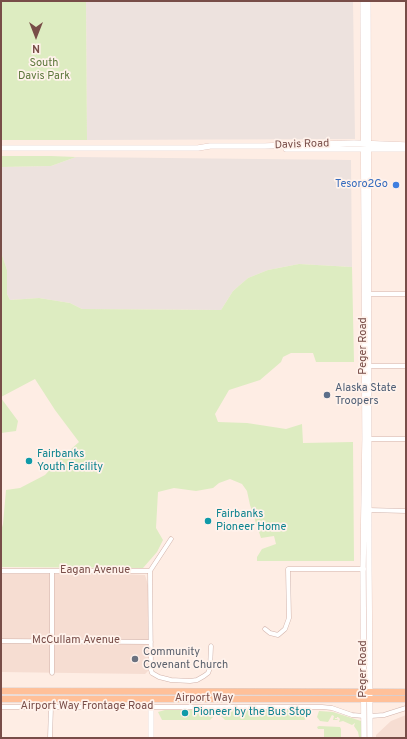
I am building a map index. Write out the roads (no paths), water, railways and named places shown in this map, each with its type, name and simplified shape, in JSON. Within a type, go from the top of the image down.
[{"type":"main road","name":"Peger Road","points":[[363,1],[366,146]]},
{"type":"main road","name":"Peger Road","points":[[364,738],[364,716],[368,692],[366,569],[366,146],[368,1]]},
{"type":"main road","name":"Davis Road","points":[[1,148],[198,148],[210,146],[406,145]]},
{"type":"main road","name":"Davis Road","points":[[366,146],[406,149]]},
{"type":"main road","name":"Airport Way","points":[[1,691],[406,692]]},
{"type":"main road","name":"Airport Way","points":[[1,699],[406,699]]},
{"type":"main road","name":"Peger Road","points":[[367,699],[371,716],[370,738]]},
{"type":"main road","points":[[151,707],[151,738]]},
{"type":"street","points":[[366,294],[406,294]]},
{"type":"street","points":[[366,366],[406,366]]},
{"type":"street","points":[[367,439],[406,439]]},
{"type":"street","points":[[366,510],[406,511]]},
{"type":"street","points":[[171,539],[150,571],[150,642],[152,673],[159,677],[171,680],[190,681],[204,676],[210,668],[211,646]]},
{"type":"street","points":[[265,629],[270,633],[278,634],[285,630],[289,618],[288,569],[366,569]]},
{"type":"street","name":"Eagan Avenue","points":[[1,571],[150,571]]},
{"type":"street","points":[[52,571],[52,673]]},
{"type":"street","name":"McCullam Avenue","points":[[1,641],[150,642]]},
{"type":"street","name":"Airport Way Frontage Road","points":[[1,707],[322,707],[332,708],[352,715],[364,716]]},
{"type":"street","points":[[50,738],[51,707]]},
{"type":"street","points":[[371,716],[384,715],[406,708]]},
{"type":"place","name":"Tesoro2Go","points":[[396,185]]},
{"type":"place","name":"Alaska State Troopers","points":[[327,395]]},
{"type":"place","name":"Fairbanks Youth Facility","points":[[29,461]]},
{"type":"place","name":"Fairbanks Pioneer Home","points":[[208,521]]},
{"type":"place","name":"Community Covenant Church","points":[[135,659]]},
{"type":"place","name":"Pioneer by the Bus Stop","points":[[185,713]]},
{"type":"park label","name":"South Davis Park","points":[[44,70]]}]
